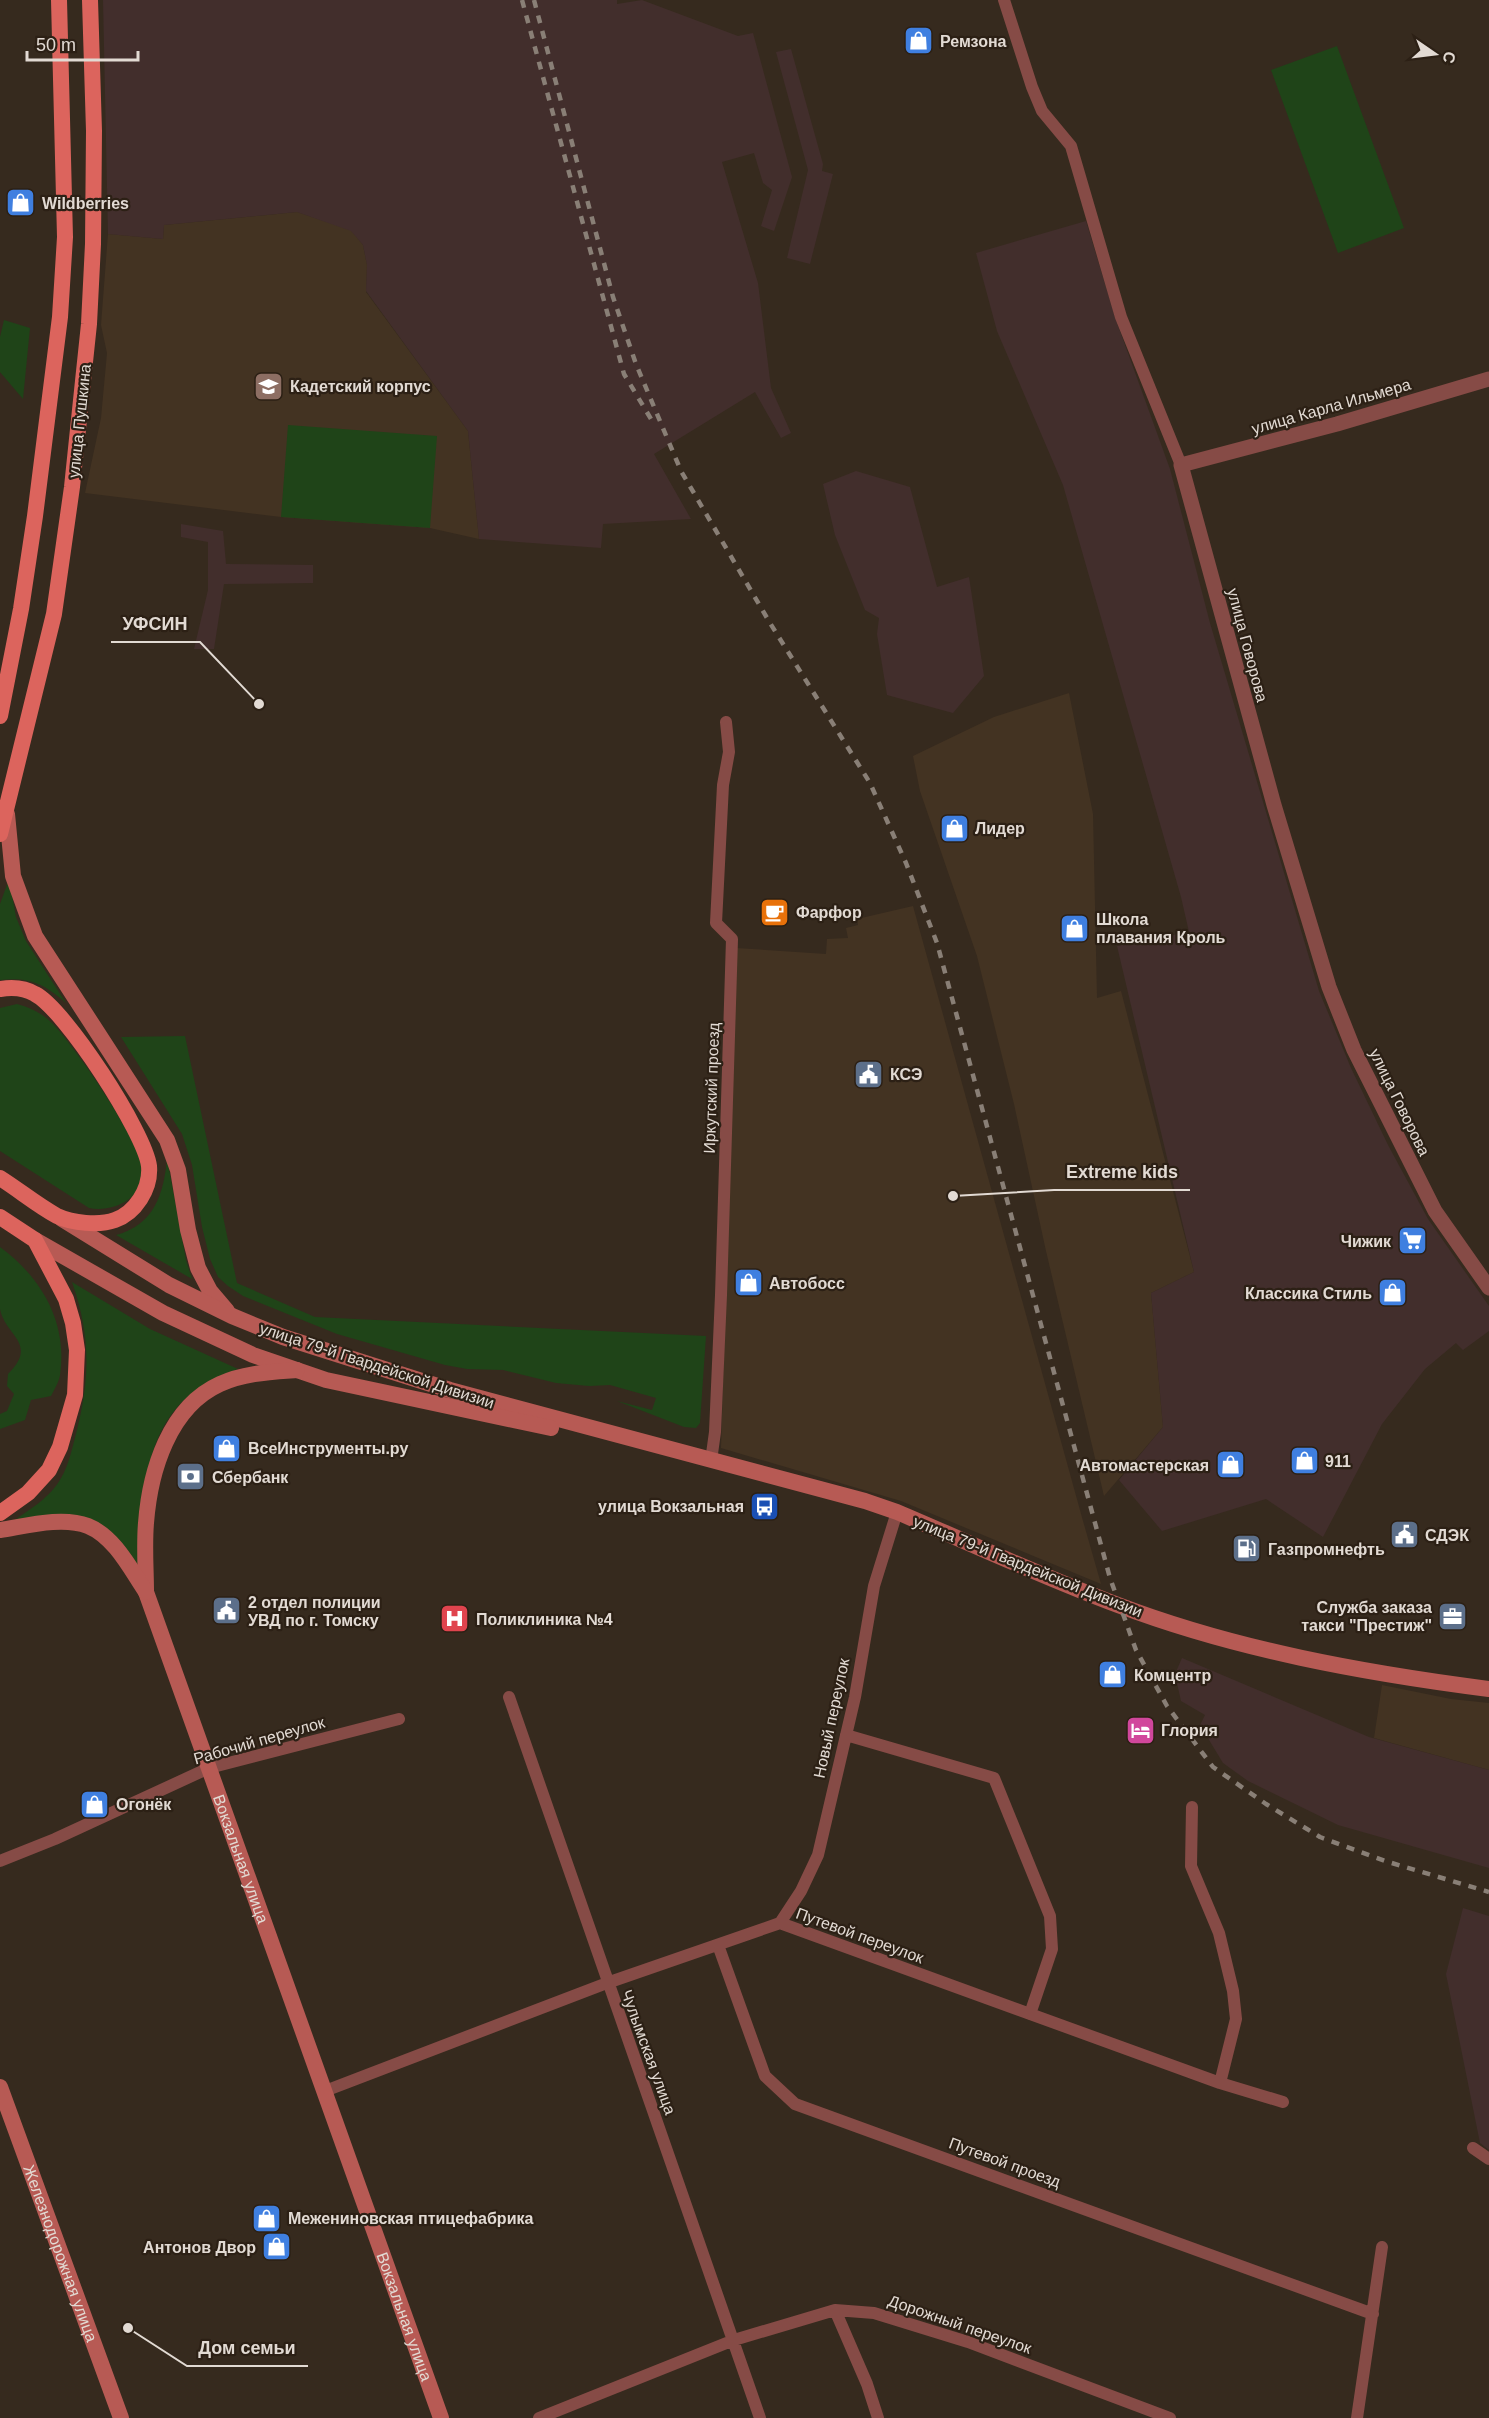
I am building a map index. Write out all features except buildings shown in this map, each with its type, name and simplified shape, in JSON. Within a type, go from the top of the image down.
[{"type":"main road","name":"улица Пушкина","points":[[0,716],[21,609],[58,340],[62,294],[65,237],[59,0]]},
{"type":"main road","name":"улица Пушкина","points":[[0,834],[54,614],[72,488],[89,324],[93,244],[94,130],[90,0]]},
{"type":"main road","points":[[0,676],[21,609]]},
{"type":"main road","points":[[7,809],[13,876],[35,936],[167,1140],[178,1170],[188,1230],[198,1268],[210,1291],[232,1316]]},
{"type":"main road","points":[[0,988],[15,987],[35,994],[57,1011],[134,1126],[144,1148],[149,1168],[146,1186],[138,1203],[125,1216],[110,1222],[89,1223],[59,1217]]},
{"type":"main road","name":"улица 79-й Гвардейской Дивизии","points":[[2,1179],[169,1286],[232,1316],[293,1340],[450,1390],[897,1512],[1119,1606],[1205,1633],[1350,1668],[1489,1689]]},
{"type":"main road","name":"улица 79-й Гвардейской Дивизии","points":[[0,1217],[35,1240],[163,1313],[253,1355],[326,1380],[711,1461]]},
{"type":"main road","points":[[0,1513],[28,1493],[49,1470],[60,1447],[75,1395],[77,1350],[74,1323],[66,1299],[35,1240]]},
{"type":"main road","name":"Вокзальная улица","points":[[297,1370],[256,1373],[220,1384],[197,1397],[181,1414],[168,1437],[150,1498],[146,1523],[146,1592],[441,2418]]},
{"type":"main road","points":[[0,1530],[70,1522],[88,1526],[104,1536],[118,1551],[146,1592]]},
{"type":"main road","name":"Железнодорожная улица","points":[[0,2088],[122,2418]]},
{"type":"street","name":"улица Говорова","points":[[1004,0],[1042,111],[1071,146],[1121,317],[1181,465],[1274,804],[1329,987],[1354,1050],[1435,1211],[1489,1288]]},
{"type":"street","name":"улица Карла Ильмера","points":[[1181,465],[1337,424],[1489,379]]},
{"type":"street","name":"Иркутский проезд","points":[[711,1461],[715,1432],[732,939],[716,923],[723,784],[729,753],[726,722]]},
{"type":"street","name":"Новый переулок","points":[[780,1923],[801,1891],[818,1855],[846,1735],[874,1586],[897,1512]]},
{"type":"street","name":"Чулымская улица","points":[[509,1697],[760,2418]]},
{"type":"street","name":"Рабочий переулок","points":[[0,1861],[55,1839],[209,1768],[399,1719]]},
{"type":"street","points":[[846,1735],[994,1778],[1050,1916],[1052,1949],[1030,2014]]},
{"type":"street","points":[[1192,1807],[1191,1866],[1219,1933],[1233,1991],[1236,2019],[1220,2083]]},
{"type":"street","name":"Путевой переулок","points":[[325,2091],[607,1983],[780,1923],[1220,2083],[1283,2102]]},
{"type":"street","name":"Путевой проезд","points":[[718,1945],[765,2076],[795,2104],[1373,2314]]},
{"type":"street","points":[[1473,2148],[1489,2159]]},
{"type":"street","points":[[1357,2418],[1382,2247]]},
{"type":"street","points":[[836,2310],[867,2384],[878,2418]]},
{"type":"street","name":"Дорожный переулок","points":[[539,2418],[734,2340],[836,2310],[874,2313],[968,2342],[1170,2418]]},
{"type":"shaded area","points":[[103,0],[617,0],[617,4],[642,0],[738,36],[753,33],[792,177],[774,231],[761,226],[772,190],[763,183],[754,153],[722,162],[758,283],[771,388],[791,433],[781,438],[755,392],[654,454],[691,519],[603,524],[601,548],[479,539],[468,431],[366,291],[367,265],[363,245],[351,231],[297,212],[164,225],[163,239],[108,234]]},
{"type":"shaded area","points":[[791,49],[823,164],[822,171],[833,174],[810,264],[787,258],[808,170],[776,52]]},
{"type":"shaded area","name":"Кадетский корпус","points":[[297,212],[351,230],[363,245],[367,265],[366,292],[468,431],[479,539],[430,528],[281,517],[85,493],[101,418],[107,353],[101,325],[108,234],[163,239],[164,225]]},
{"type":"shaded area","points":[[1086,221],[1116,320],[1170,469],[1210,623],[1319,991],[1351,1068],[1388,1145],[1428,1219],[1489,1306],[1489,1331],[1463,1350],[1456,1343],[1425,1369],[1382,1424],[1323,1537],[1266,1499],[1162,1531],[1119,1480],[1163,1427],[1151,1293],[1194,1272],[1117,946],[1189,932],[1063,485],[997,331],[976,253]]},
{"type":"shaded area","points":[[856,471],[910,487],[937,587],[969,577],[984,676],[953,713],[887,695],[877,634],[879,618],[865,610],[835,535],[823,484]]},
{"type":"shaded area","points":[[181,524],[223,531],[226,564],[313,565],[313,583],[224,584],[214,649],[194,649],[208,590],[208,542],[181,537]]},
{"type":"shaded area","points":[[1069,693],[1093,814],[1097,998],[1121,991],[1194,1272],[1151,1293],[1163,1427],[1104,1496],[1014,1104],[977,956],[920,791],[913,756],[994,717]]},
{"type":"shaded area","points":[[913,906],[1101,1584],[901,1501],[721,1448],[736,948],[826,954],[827,939],[848,938],[846,928],[858,925],[857,919]]},
{"type":"shaded area","points":[[1182,1658],[1369,1737],[1489,1770],[1489,1868],[1338,1825],[1248,1781],[1223,1763],[1200,1725],[1205,1715],[1181,1701],[1175,1674]]},
{"type":"shaded area","points":[[1382,1685],[1451,1699],[1489,1703],[1489,1770],[1374,1738]]},
{"type":"shaded area","points":[[1463,1908],[1489,1916],[1489,2150],[1480,2143],[1446,1974]]},
{"type":"green space","points":[[1337,46],[1404,228],[1338,253],[1271,70]]},
{"type":"green space","points":[[4,320],[30,328],[23,399],[0,372],[0,337]]},
{"type":"green space","points":[[288,425],[437,436],[430,528],[281,517]]},
{"type":"green space","points":[[9,879],[16,917],[26,941],[66,1003],[36,983],[11,979],[0,980],[0,904]]},
{"type":"green space","points":[[17,1004],[32,1009],[52,1023],[118,1114],[138,1153],[142,1167],[139,1187],[127,1201],[109,1208],[89,1208],[0,1151],[0,1008]]},
{"type":"green space","points":[[185,1036],[237,1283],[315,1317],[706,1336],[700,1423],[696,1428],[684,1427],[617,1401],[652,1410],[656,1398],[610,1385],[556,1383],[503,1370],[467,1369],[445,1365],[337,1334],[243,1296],[228,1286],[218,1277],[210,1259],[202,1227],[192,1165],[182,1134],[121,1037]]},
{"type":"green space","points":[[167,1158],[186,1260],[192,1279],[116,1235],[140,1224],[155,1206],[163,1184]]},
{"type":"green space","points":[[0,1247],[28,1272],[48,1302],[60,1337],[61,1356],[59,1378],[51,1396],[31,1400],[25,1420],[0,1429],[0,1414],[7,1411],[14,1394],[7,1386],[8,1374],[21,1355],[18,1340],[3,1318],[0,1309]]},
{"type":"green space","points":[[72,1282],[150,1329],[238,1369],[206,1383],[182,1402],[166,1423],[154,1448],[147,1475],[139,1567],[111,1532],[85,1518],[53,1518],[10,1523],[51,1492],[66,1468],[76,1434],[84,1395],[86,1358],[83,1321]]},
{"type":"railway","points":[[522,0],[624,374],[654,424]]},
{"type":"railway","points":[[534,0],[613,297],[636,364],[681,471],[770,623],[870,783],[906,863],[937,943],[1110,1578],[1136,1650],[1167,1706],[1213,1767],[1266,1804],[1320,1837],[1385,1861],[1489,1892]]},
{"type":"place","name":"Ремзона","points":[[919,41]]},
{"type":"place","name":"Wildberries","points":[[21,203]]},
{"type":"place","name":"Кадетский корпус","points":[[269,386]]},
{"type":"place","name":"УФСИН","points":[[259,704]]},
{"type":"place","name":"Лидер","points":[[954,828]]},
{"type":"place","name":"Фарфор","points":[[775,912]]},
{"type":"place","name":"Школа плавания Кроль","points":[[1075,928]]},
{"type":"place","name":"КСЭ","points":[[869,1074]]},
{"type":"place","name":"Extreme kids","points":[[953,1196]]},
{"type":"place","name":"Чижик","points":[[1412,1241]]},
{"type":"place","name":"Автобосс","points":[[748,1283]]},
{"type":"place","name":"Классика Стиль","points":[[1393,1293]]},
{"type":"place","name":"ВсеИнструменты.ру","points":[[227,1448]]},
{"type":"place","name":"911","points":[[1304,1461]]},
{"type":"place","name":"Автомастерская","points":[[1230,1465]]},
{"type":"place","name":"Сбербанк","points":[[191,1477]]},
{"type":"place","name":"улица Вокзальная","points":[[765,1506]]},
{"type":"place","name":"СДЭК","points":[[1404,1535]]},
{"type":"place","name":"Газпромнефть","points":[[1247,1549]]},
{"type":"place","name":"2 отдел полиции УВД по г. Томску","points":[[227,1611]]},
{"type":"place","name":"Служба заказа такси \"Престиж\"","points":[[1453,1616]]},
{"type":"place","name":"Поликлиника №4","points":[[455,1619]]},
{"type":"place","name":"Комцентр","points":[[1113,1675]]},
{"type":"place","name":"Глория","points":[[1140,1730]]},
{"type":"place","name":"Огонёк","points":[[95,1804]]},
{"type":"place","name":"Межениновская птицефабрика","points":[[267,2218]]},
{"type":"place","name":"Антонов Двор","points":[[277,2247]]},
{"type":"place","name":"Дом семьи","points":[[128,2328]]}]
